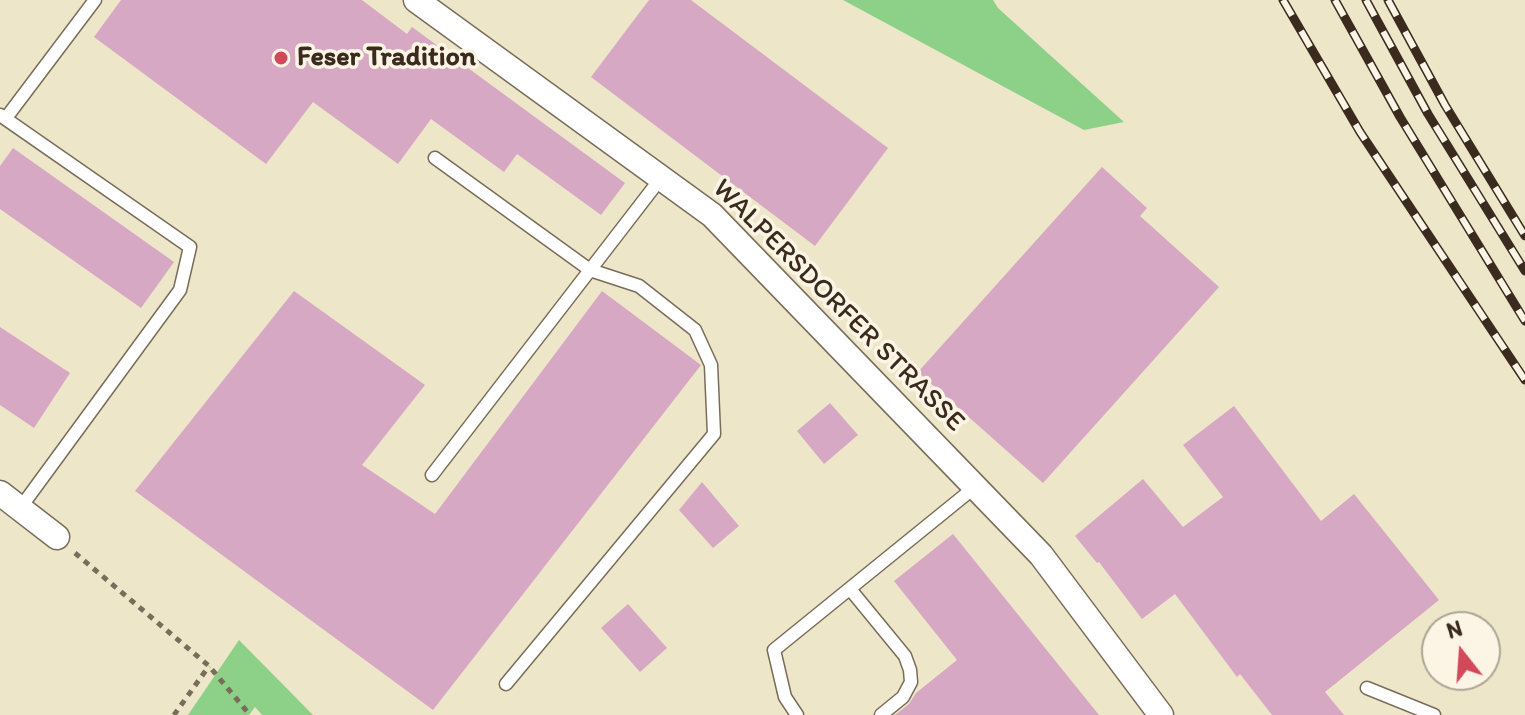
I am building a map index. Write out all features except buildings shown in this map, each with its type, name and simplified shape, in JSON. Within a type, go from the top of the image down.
[{"type":"street","name":"WALPERSDORFER STRASSE","points":[[416,0],[712,215],[1041,555],[1161,715]]},
{"type":"street","points":[[0,493],[57,537]]},
{"type":"lane","points":[[21,507],[180,290],[190,247],[3,116],[95,0]]},
{"type":"lane","points":[[435,158],[590,270],[639,286],[695,330],[711,365],[714,434],[506,684]]},
{"type":"lane","points":[[432,475],[661,178]]},
{"type":"lane","points":[[797,715],[785,697],[774,650],[975,487]]},
{"type":"lane","points":[[850,589],[905,656],[910,670],[911,682],[903,697],[881,715]]},
{"type":"lane","points":[[1367,688],[1434,715]]},
{"type":"path","points":[[57,537],[209,666],[250,715]]},
{"type":"path","points":[[174,715],[209,666]]},
{"type":"green space","points":[[843,0],[993,0],[998,8],[1124,122],[1084,130]]},
{"type":"green space","points":[[239,640],[313,715],[262,715],[255,707],[249,715],[188,715]]},
{"type":"railway","points":[[1283,0],[1360,132],[1525,380]]},
{"type":"railway","points":[[1335,0],[1400,117],[1525,321]]},
{"type":"railway","points":[[1366,0],[1428,114],[1525,271]]},
{"type":"railway","points":[[1388,0],[1445,105],[1525,236]]},
{"type":"place","name":"Feser Tradition","points":[[281,58]]}]
